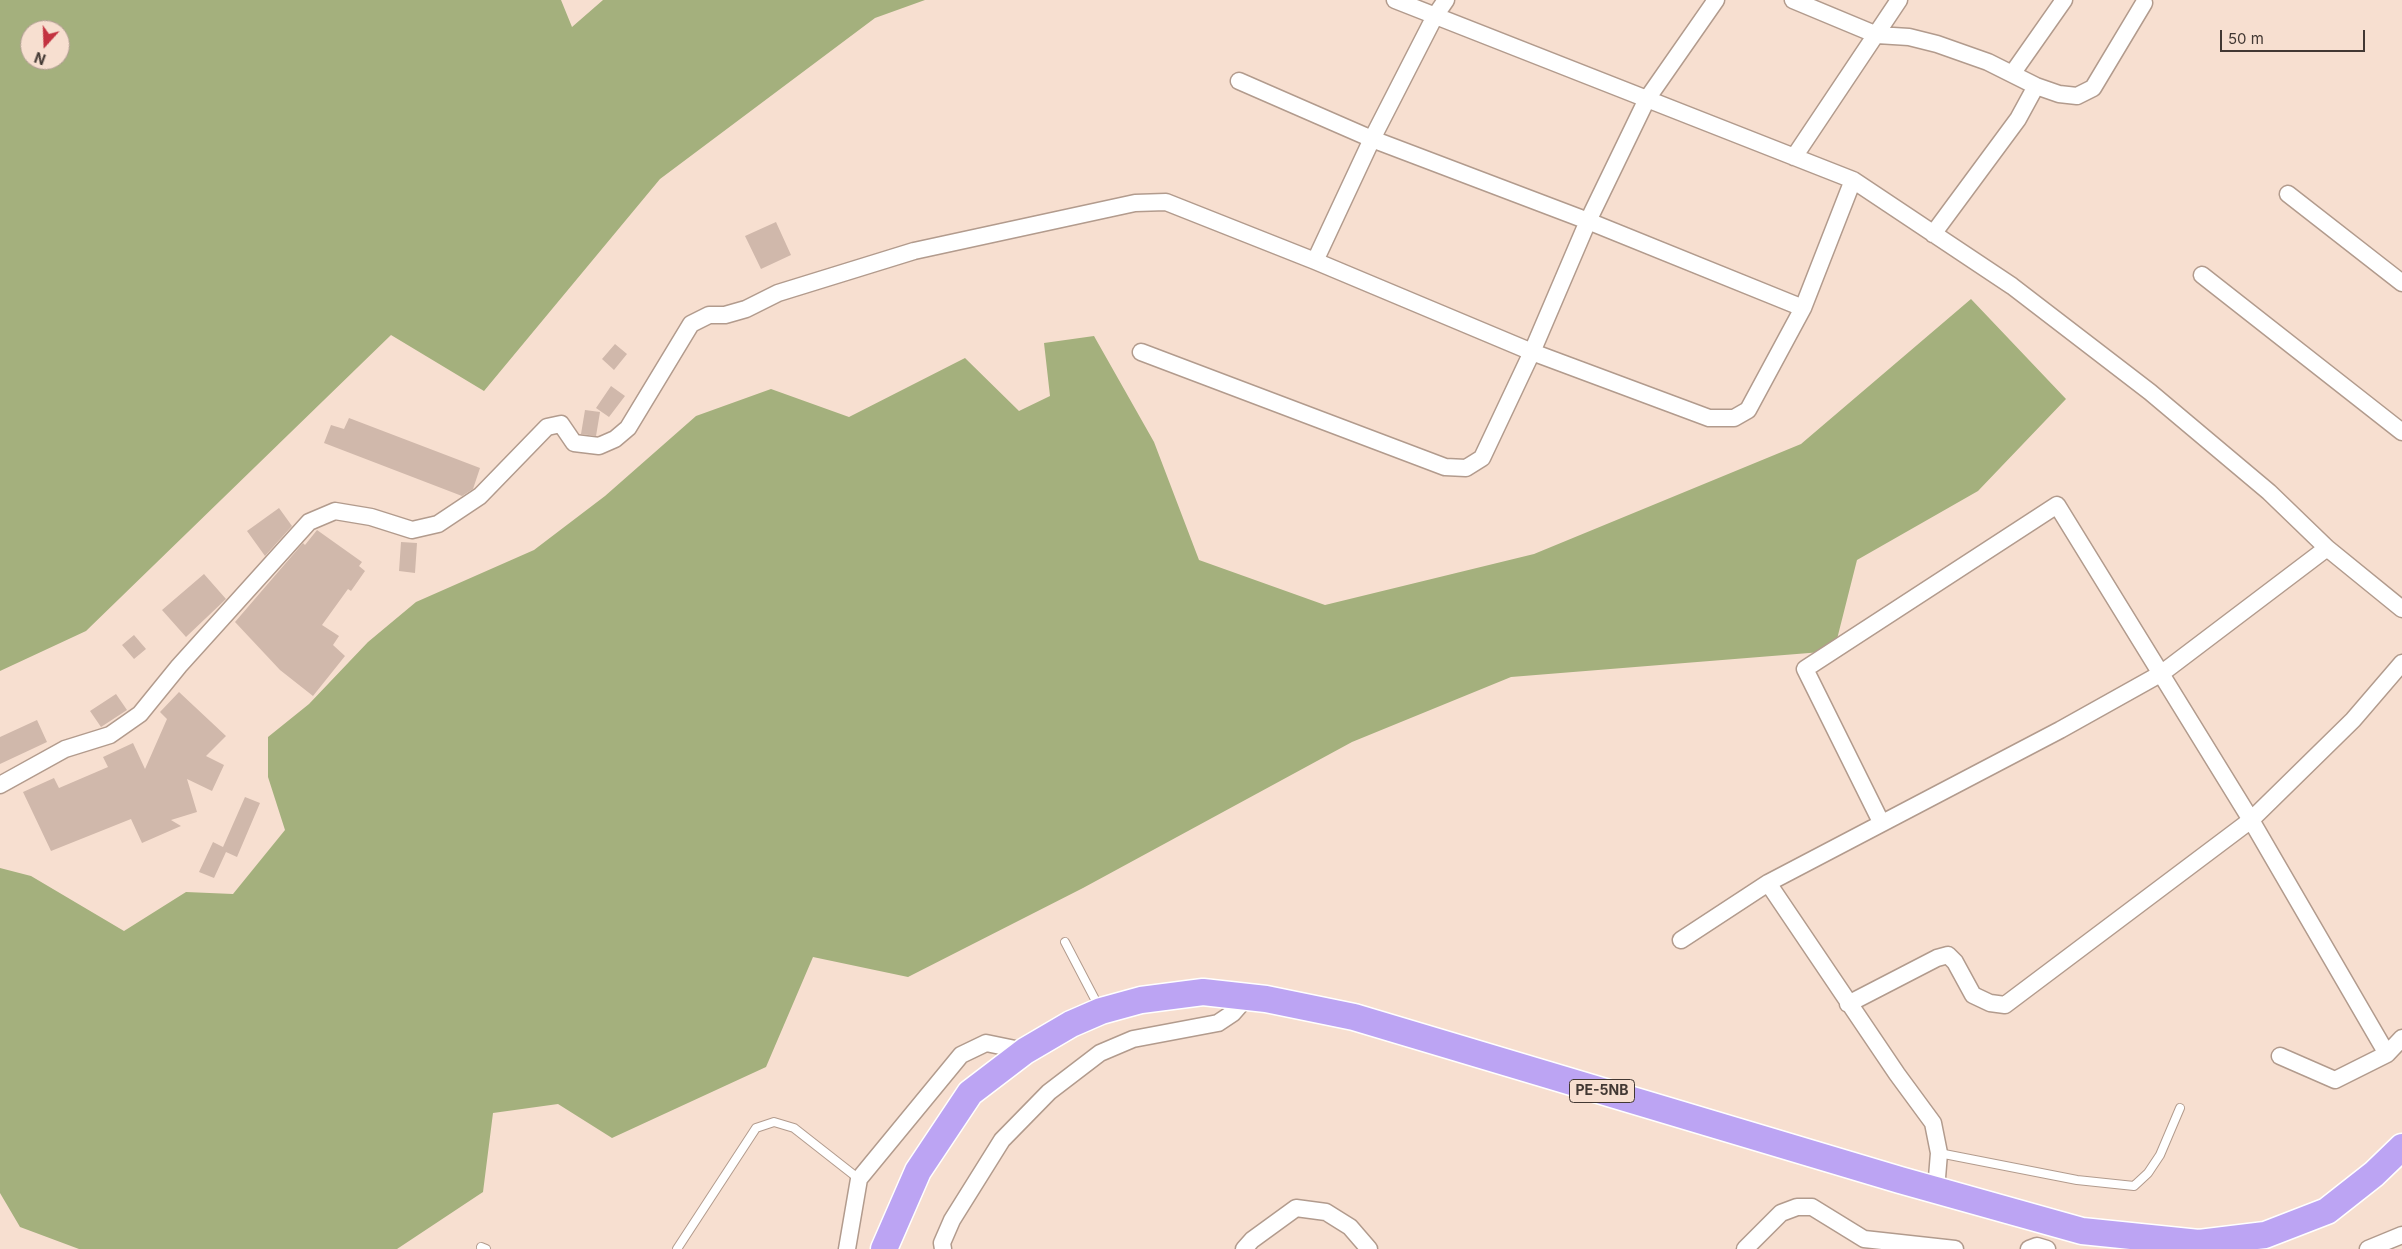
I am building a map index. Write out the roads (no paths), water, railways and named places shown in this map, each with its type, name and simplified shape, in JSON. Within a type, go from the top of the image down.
[{"type":"highway","name":"PE-5NB","points":[[884,1249],[918,1171],[970,1093],[1025,1051],[1071,1024],[1101,1011],[1141,1000],[1203,992],[1247,997],[1354,1017],[1936,1190],[2082,1231],[2199,1243],[2265,1234],[2327,1211],[2374,1174],[2402,1147]]},
{"type":"street","points":[[1395,0],[1853,180],[2012,286],[2150,392],[2269,492],[2327,548],[2402,609]]},
{"type":"street","points":[[1315,260],[1372,139],[1435,16],[1446,0]]},
{"type":"street","points":[[1141,352],[1445,468],[1466,468],[1482,458],[1532,352],[1588,221],[1647,99],[1716,0]]},
{"type":"street","points":[[1794,157],[1899,0]]},
{"type":"street","points":[[2012,74],[2064,0]]},
{"type":"street","points":[[1800,1],[1877,35],[1909,37],[1937,44],[1988,62],[2036,86],[2059,94],[2077,96],[2093,88],[2144,3]]},
{"type":"street","points":[[1239,80],[1372,139],[1588,221],[1803,308]]},
{"type":"street","points":[[1933,234],[2018,119],[2036,86]]},
{"type":"street","points":[[0,785],[65,749],[110,735],[140,714],[179,666],[309,522],[335,511],[371,517],[412,530],[438,524],[480,496],[547,427],[561,424],[574,443],[599,446],[615,439],[628,428],[691,324],[699,318],[709,315],[725,315],[746,309],[778,293],[914,251],[1136,203],[1166,202],[1315,260],[1532,352],[1709,418],[1734,418],[1748,410],[1803,308],[1853,180]]},
{"type":"street","points":[[2288,194],[2402,283]]},
{"type":"street","points":[[2202,275],[2402,432]]},
{"type":"street","points":[[1881,822],[1805,669],[2057,505],[2251,820],[2388,1054]]},
{"type":"street","points":[[1681,940],[1768,883],[1881,822],[2060,730],[2162,673],[2327,548]]},
{"type":"street","points":[[1848,1004],[1937,958],[1948,956],[1955,962],[1972,994],[1990,1003],[2005,1004],[2251,820],[2353,720],[2402,663]]},
{"type":"street","points":[[1768,883],[1848,1004],[1933,1123],[1939,1153],[1936,1190]]},
{"type":"street","points":[[943,1249],[942,1243],[952,1220],[1002,1140],[1049,1092],[1100,1053],[1133,1039],[1218,1023],[1233,1013],[1247,997]]},
{"type":"street","points":[[2280,1056],[2335,1080],[2388,1054],[2402,1038]]},
{"type":"street","points":[[847,1249],[860,1179],[961,1055],[986,1043],[1025,1051]]},
{"type":"street","points":[[1744,1249],[1782,1213],[1798,1207],[1812,1207],[1868,1244],[1955,1249]]},
{"type":"street","points":[[1244,1249],[1252,1240],[1296,1208],[1326,1212],[1350,1227],[1369,1249]]},
{"type":"street","points":[[2368,1249],[2402,1235]]},
{"type":"street","points":[[2029,1249],[2037,1246],[2047,1249]]},
{"type":"lane","points":[[1065,942],[1101,1011]]},
{"type":"lane","points":[[1939,1153],[2077,1180],[2134,1186],[2148,1173],[2160,1155],[2180,1108]]},
{"type":"lane","points":[[677,1249],[756,1128],[774,1122],[794,1128],[860,1179]]}]
